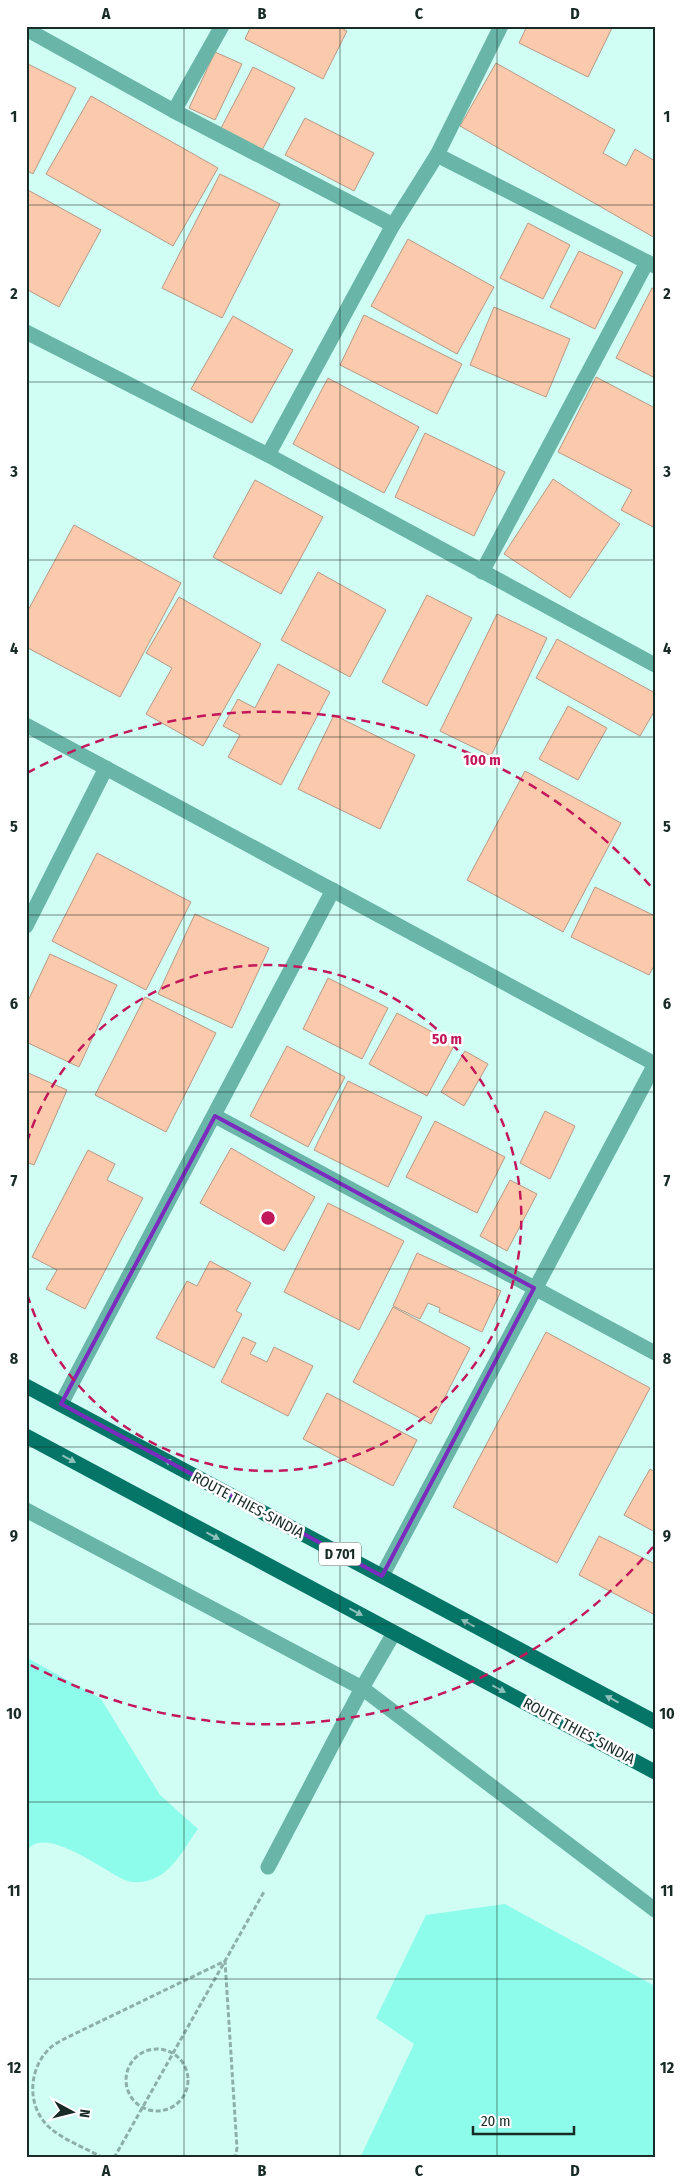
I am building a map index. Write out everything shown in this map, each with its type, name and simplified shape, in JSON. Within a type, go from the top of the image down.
[{"type":"main road","name":"ROUTE THIES-SINDIA","points":[[26,1386],[655,1722]]},
{"type":"main road","name":"ROUTE THIES-SINDIA","points":[[26,1436],[655,1772]]},
{"type":"street","points":[[268,455],[394,225],[436,155],[501,26]]},
{"type":"street","points":[[174,111],[215,28]]},
{"type":"street","points":[[26,29],[174,111],[394,225]]},
{"type":"street","points":[[436,155],[651,264],[482,572]]},
{"type":"street","points":[[26,332],[268,455],[655,665]]},
{"type":"street","points":[[26,725],[655,1064],[382,1576]]},
{"type":"street","points":[[26,926],[106,768]]},
{"type":"street","points":[[61,1404],[333,890]]},
{"type":"street","points":[[215,1116],[655,1353]]},
{"type":"street","points":[[26,1510],[362,1688],[655,1910]]},
{"type":"street","points":[[268,1867],[362,1688],[394,1632]]},
{"type":"path","points":[[114,2158],[266,1889]]},
{"type":"path","points":[[103,2158],[49,2127],[39,2113],[33,2097],[33,2080],[37,2064],[48,2049],[64,2039],[225,1961]]},
{"type":"path","points":[[225,1961],[237,2148],[235,2158]]},
{"type":"path","points":[[160,2048],[174,2053],[185,2064],[188,2074],[185,2094],[171,2108],[161,2111],[143,2108],[133,2100],[128,2091],[128,2070],[132,2061],[140,2054],[149,2050],[160,2048]]},
{"type":"highlighted area","points":[[215,1116],[534,1288],[382,1576],[61,1404]]},
{"type":"green space","points":[[26,1657],[101,1699],[160,1795],[198,1829],[174,1863],[162,1874],[144,1881],[129,1881],[60,1846],[46,1843],[34,1844],[26,1852]]},
{"type":"green space","points":[[505,1904],[655,1986],[655,2158],[360,2158],[414,2044],[376,2018],[426,1915]]},
{"type":"building","points":[[251,26],[337,26],[347,31],[323,79],[245,39]]},
{"type":"building","points":[[527,26],[613,26],[588,77],[519,43]]},
{"type":"building","points":[[215,52],[242,64],[215,120],[189,108]]},
{"type":"building","points":[[26,63],[76,88],[33,174],[26,170]]},
{"type":"building","points":[[496,63],[615,130],[603,153],[626,166],[635,149],[655,161],[655,238],[460,126]]},
{"type":"building","points":[[253,67],[295,88],[261,152],[220,130]]},
{"type":"building","points":[[91,96],[218,168],[173,246],[46,174]]},
{"type":"building","points":[[305,118],[374,153],[354,191],[285,155]]},
{"type":"building","points":[[220,174],[280,204],[222,318],[162,288]]},
{"type":"building","points":[[26,189],[101,230],[59,307],[26,289]]},
{"type":"building","points":[[528,223],[570,245],[543,299],[500,278]]},
{"type":"building","points":[[408,239],[494,287],[457,354],[371,306]]},
{"type":"building","points":[[579,251],[623,272],[595,329],[550,307]]},
{"type":"building","points":[[652,288],[655,289],[655,378],[616,358]]},
{"type":"building","points":[[494,307],[570,339],[546,397],[470,365]]},
{"type":"building","points":[[364,315],[462,364],[437,414],[340,365]]},
{"type":"building","points":[[233,316],[293,350],[252,423],[191,389]]},
{"type":"building","points":[[596,377],[655,408],[655,528],[621,510],[632,490],[558,452]]},
{"type":"building","points":[[328,378],[419,427],[384,493],[293,444]]},
{"type":"building","points":[[425,433],[505,472],[474,536],[395,497]]},
{"type":"building","points":[[553,479],[620,524],[570,598],[504,554]]},
{"type":"building","points":[[255,480],[323,517],[281,594],[213,557]]},
{"type":"building","points":[[74,525],[181,583],[120,697],[26,647],[26,614]]},
{"type":"building","points":[[318,572],[386,610],[350,677],[281,640]]},
{"type":"building","points":[[427,595],[472,618],[427,706],[382,682]]},
{"type":"building","points":[[179,597],[261,644],[203,746],[146,714],[172,668],[146,653]]},
{"type":"building","points":[[497,614],[547,638],[491,756],[440,731]]},
{"type":"building","points":[[557,639],[655,693],[655,710],[640,736],[536,678]]},
{"type":"building","points":[[278,664],[330,692],[281,785],[228,757],[240,735],[223,726],[238,699],[255,708]]},
{"type":"building","points":[[568,706],[607,728],[578,780],[539,759]]},
{"type":"building","points":[[334,715],[415,755],[380,829],[298,789]]},
{"type":"building","points":[[525,771],[621,823],[563,932],[467,880]]},
{"type":"building","points":[[97,853],[191,902],[146,990],[52,941]]},
{"type":"building","points":[[595,887],[655,916],[655,964],[649,975],[571,937]]},
{"type":"building","points":[[195,914],[269,948],[232,1028],[158,994]]},
{"type":"building","points":[[50,954],[117,985],[79,1067],[26,1042],[26,1005]]},
{"type":"building","points":[[328,978],[388,1008],[362,1059],[303,1029]]},
{"type":"building","points":[[145,997],[216,1033],[166,1132],[95,1095]]},
{"type":"building","points":[[397,1013],[455,1044],[427,1096],[369,1064]]},
{"type":"building","points":[[287,1046],[345,1077],[308,1147],[250,1116]]},
{"type":"building","points":[[465,1051],[488,1064],[464,1106],[441,1092]]},
{"type":"building","points":[[26,1072],[67,1090],[34,1165],[26,1162]]},
{"type":"building","points":[[348,1081],[422,1117],[388,1187],[314,1150]]},
{"type":"building","points":[[545,1111],[575,1126],[550,1179],[520,1163]]},
{"type":"building","points":[[435,1121],[505,1157],[477,1213],[406,1177]]},
{"type":"building","points":[[231,1148],[315,1197],[284,1251],[200,1203]]},
{"type":"building","points":[[88,1150],[115,1164],[107,1180],[143,1198],[85,1309],[46,1289],[57,1270],[32,1257]]},
{"type":"building","points":[[510,1180],[537,1194],[507,1251],[480,1236]]},
{"type":"building","points":[[328,1203],[404,1241],[359,1330],[284,1292]]},
{"type":"building","points":[[417,1253],[501,1291],[482,1332],[439,1312],[440,1308],[428,1303],[420,1319],[393,1306]]},
{"type":"building","points":[[210,1261],[251,1283],[236,1311],[242,1314],[214,1368],[156,1338],[187,1281],[197,1286]]},
{"type":"building","points":[[393,1307],[470,1348],[431,1424],[353,1382]]},
{"type":"building","points":[[546,1332],[650,1388],[557,1563],[453,1507]]},
{"type":"building","points":[[243,1337],[256,1343],[250,1354],[267,1362],[274,1347],[313,1366],[288,1416],[221,1382]]},
{"type":"building","points":[[327,1393],[417,1440],[393,1486],[303,1439]]},
{"type":"building","points":[[650,1469],[655,1472],[655,1532],[624,1515]]},
{"type":"building","points":[[599,1536],[655,1564],[655,1615],[579,1575]]}]
